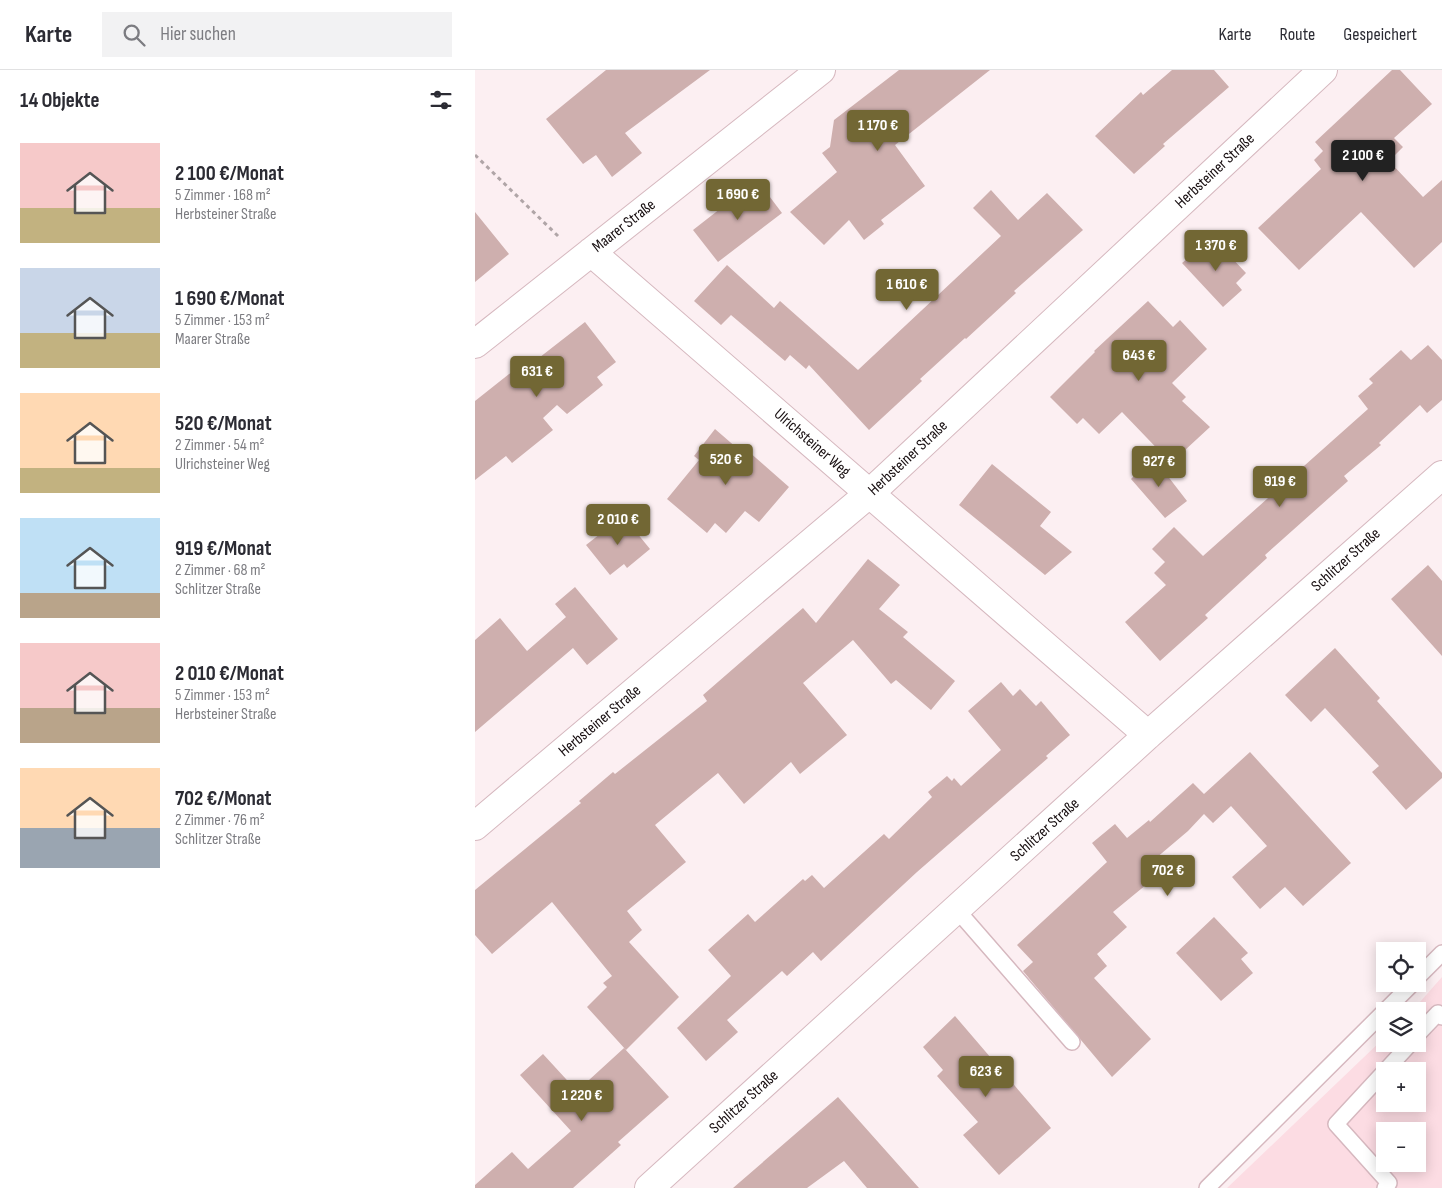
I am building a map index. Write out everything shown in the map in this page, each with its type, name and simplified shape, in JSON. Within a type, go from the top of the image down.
[{"type":"street","name":"Maarer Straße","points":[[475,344],[821,70]]},
{"type":"street","name":"Herbsteiner Straße","points":[[475,826],[870,493],[1323,70]]},
{"type":"street","name":"Ulrichsteiner Weg","points":[[591,252],[1148,735]]},
{"type":"street","name":"Schlitzer Straße","points":[[649,1188],[1148,735],[1442,474]]},
{"type":"lane","points":[[957,910],[1072,1042]]},
{"type":"lane","points":[[1426,969],[1442,953]]},
{"type":"lane","points":[[1207,1188],[1403,992]]},
{"type":"lane","points":[[1426,1026],[1438,1013],[1442,1017]]},
{"type":"lane","points":[[1385,1188],[1389,1183],[1336,1124],[1403,1052]]},
{"type":"path","points":[[475,155],[558,237],[591,252]]},
{"type":"shaded area","points":[[1442,977],[1442,1188],[1227,1188],[1376,1046],[1376,1052],[1426,1052],[1426,1002],[1420,1002]]},
{"type":"building","points":[[606,70],[710,70],[625,133],[642,153],[612,177],[596,155],[583,164],[546,119]]},
{"type":"building","points":[[899,70],[990,70],[895,145],[925,186],[881,220],[884,224],[864,240],[849,220],[824,245],[790,212],[837,172],[822,153],[830,147],[834,120]]},
{"type":"building","points":[[1172,70],[1214,70],[1229,87],[1163,144],[1165,146],[1134,174],[1095,136],[1141,92],[1143,95]]},
{"type":"building","points":[[1392,70],[1400,70],[1432,104],[1394,138],[1403,147],[1389,161],[1423,197],[1442,180],[1442,242],[1414,268],[1361,212],[1299,270],[1258,228],[1321,169],[1314,160],[1323,151],[1315,142]]},
{"type":"building","points":[[757,180],[782,213],[718,262],[693,230]]},
{"type":"building","points":[[991,190],[1018,220],[1047,193],[1083,230],[1014,291],[1016,293],[920,379],[922,381],[869,430],[809,365],[806,369],[790,355],[785,361],[731,315],[721,325],[694,301],[727,265],[774,308],[780,301],[858,370],[1001,236],[973,208]]},
{"type":"building","points":[[475,212],[509,254],[475,282]]},
{"type":"building","points":[[1213,238],[1246,273],[1236,283],[1242,290],[1223,307],[1182,263]]},
{"type":"building","points":[[1148,301],[1173,327],[1180,320],[1207,349],[1172,383],[1186,397],[1182,401],[1210,427],[1171,463],[1122,412],[1099,434],[1083,418],[1077,424],[1050,397],[1094,351]]},
{"type":"building","points":[[585,322],[616,362],[597,377],[603,385],[567,414],[557,405],[543,418],[553,430],[512,463],[506,456],[475,480],[475,401],[513,371],[517,375]]},
{"type":"building","points":[[1428,345],[1442,360],[1442,400],[1427,413],[1420,405],[1379,443],[1381,445],[1344,476],[1348,481],[1265,555],[1267,558],[1205,615],[1208,618],[1160,661],[1125,622],[1166,585],[1154,573],[1165,562],[1152,549],[1174,527],[1203,556],[1368,409],[1358,396],[1373,383],[1369,379],[1401,350],[1411,360]]},
{"type":"building","points":[[715,429],[745,455],[748,451],[789,487],[759,522],[745,511],[726,533],[715,523],[707,533],[667,499],[699,460],[694,456]]},
{"type":"building","points":[[1153,457],[1187,501],[1165,518],[1131,479]]},
{"type":"building","points":[[992,464],[1051,512],[1040,526],[1072,552],[1045,575],[959,505]]},
{"type":"building","points":[[623,516],[650,549],[627,568],[624,564],[610,575],[586,545]]},
{"type":"building","points":[[868,559],[900,585],[879,609],[908,632],[903,637],[955,681],[931,710],[896,680],[891,684],[853,640],[803,683],[847,735],[800,774],[791,762],[744,804],[718,773],[655,825],[686,862],[627,911],[642,930],[629,942],[679,997],[626,1050],[587,1007],[607,987],[603,983],[612,976],[552,902],[492,954],[475,935],[475,890],[581,803],[579,801],[613,772],[615,774],[707,701],[703,695],[803,608],[816,623]]},
{"type":"building","points":[[1428,565],[1442,581],[1442,656],[1391,599]]},
{"type":"building","points":[[575,587],[618,639],[587,665],[573,648],[475,732],[475,640],[500,618],[527,651],[566,617],[555,604]]},
{"type":"building","points":[[1335,648],[1380,698],[1377,701],[1442,773],[1442,778],[1406,810],[1372,772],[1379,766],[1325,708],[1311,722],[1285,695]]},
{"type":"building","points":[[1001,682],[1013,696],[1020,689],[1036,706],[1041,701],[1070,735],[1046,756],[1048,758],[917,872],[821,961],[813,952],[787,976],[782,971],[727,1020],[738,1032],[706,1061],[677,1028],[731,976],[708,950],[748,914],[755,922],[803,879],[805,881],[812,875],[824,888],[884,834],[889,839],[932,797],[928,792],[947,776],[952,781],[954,778],[961,786],[1001,750],[968,711]]},
{"type":"building","points":[[1250,752],[1351,863],[1303,906],[1285,887],[1260,909],[1232,877],[1267,846],[1231,806],[1213,823],[1204,814],[1188,831],[1149,864],[1158,875],[1113,912],[1127,927],[1097,954],[1107,966],[1094,978],[1151,1039],[1112,1077],[1023,971],[1033,962],[1017,945],[1107,862],[1092,843],[1115,824],[1127,838],[1149,820],[1150,822],[1193,783],[1204,794]]},
{"type":"building","points":[[1214,917],[1248,953],[1241,959],[1253,973],[1221,1001],[1176,953]]},
{"type":"building","points":[[955,1016],[1051,1128],[999,1175],[963,1135],[978,1122],[937,1076],[943,1070],[923,1047]]},
{"type":"building","points":[[624,1048],[669,1097],[618,1142],[621,1145],[573,1188],[475,1188],[475,1185],[512,1152],[528,1169],[571,1131],[520,1075],[543,1054],[577,1091]]},
{"type":"building","points":[[838,1097],[919,1188],[867,1188],[844,1161],[807,1188],[733,1188]]}]
